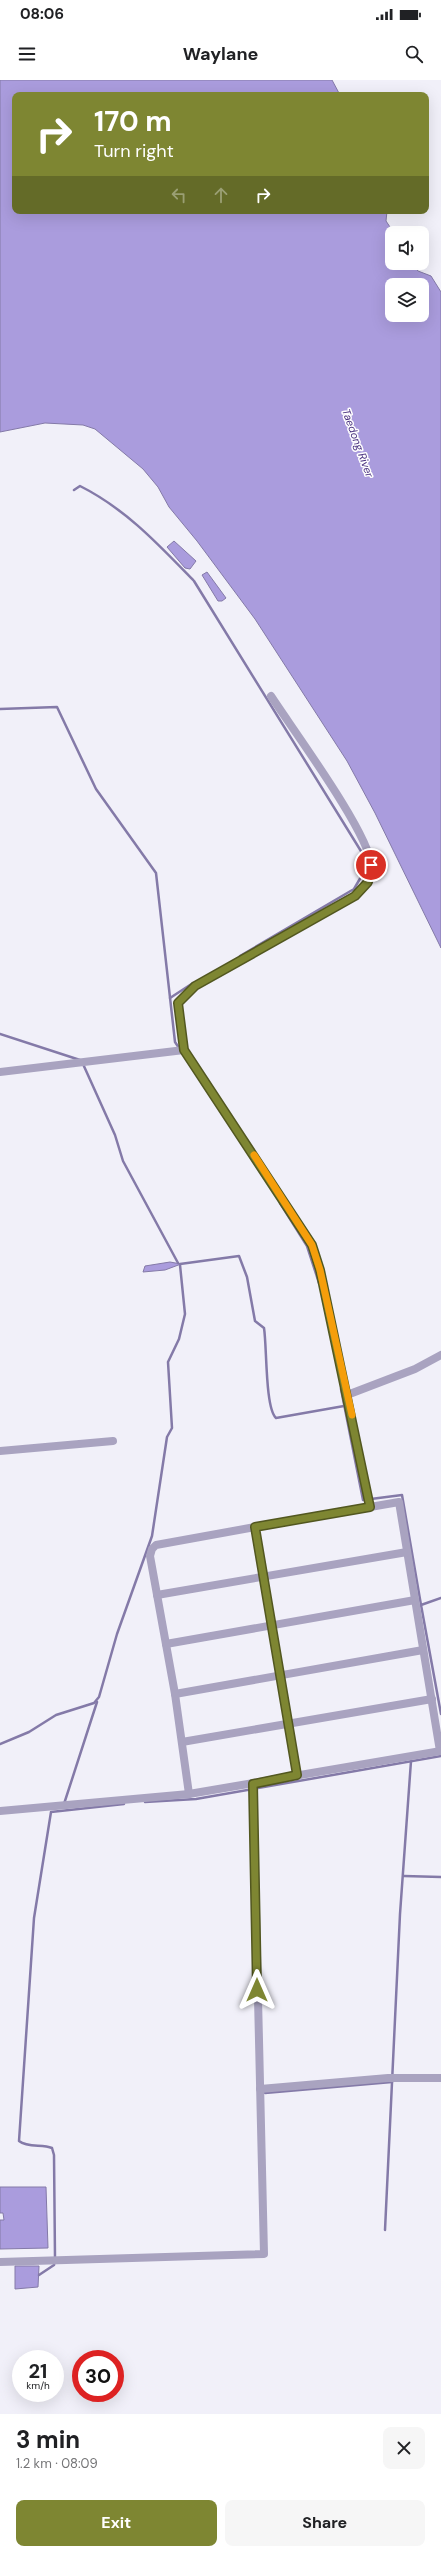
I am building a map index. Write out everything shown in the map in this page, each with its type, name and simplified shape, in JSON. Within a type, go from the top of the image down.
[{"type":"street","points":[[271,696],[362,837],[371,865],[368,882],[355,896],[195,986],[178,1003],[184,1050],[312,1245],[320,1270],[370,1507]]},
{"type":"street","points":[[0,1072],[184,1050]]},
{"type":"street","points":[[347,1395],[408,1372],[441,1355]]},
{"type":"street","points":[[0,1451],[113,1441]]},
{"type":"street","points":[[0,1811],[189,1794],[441,1751],[399,1502],[156,1545],[152,1548],[150,1556],[175,1694],[189,1794]]},
{"type":"street","points":[[255,1527],[297,1775]]},
{"type":"street","points":[[158,1595],[407,1552]]},
{"type":"street","points":[[166,1644],[415,1600]]},
{"type":"street","points":[[175,1694],[423,1650]]},
{"type":"street","points":[[182,1742],[432,1699]]},
{"type":"street","points":[[0,2262],[264,2254],[253,1784]]},
{"type":"street","points":[[260,2089],[388,2078],[441,2078]]},
{"type":"water","name":"Taedong River","points":[[0,80],[332,80],[338,92],[12,92],[12,214],[387,214],[386,221],[389,226],[385,226],[385,270],[417,270],[431,276],[441,292],[441,948],[375,813],[347,761],[255,619],[197,541],[169,507],[158,487],[143,469],[95,429],[83,425],[45,423],[0,432]]},
{"type":"water","points":[[174,541],[196,561],[190,569],[185,568],[167,547]]},
{"type":"water","points":[[207,572],[226,598],[222,601],[218,601],[202,575]]},
{"type":"water","points":[[170,1262],[181,1264],[165,1270],[143,1272],[145,1266]]},
{"type":"water","points":[[0,2187],[46,2187],[48,2248],[0,2249],[0,2220],[4,2220],[3,2213],[0,2213]]},
{"type":"water","points":[[15,2266],[39,2266],[38,2287],[15,2289]]},
{"type":"waterway","points":[[74,490],[80,486],[112,505],[155,541],[194,581],[364,856],[365,870],[354,889],[240,956]]},
{"type":"waterway","points":[[0,709],[57,707],[96,789],[156,873],[175,1042],[179,1048]]},
{"type":"waterway","points":[[170,998],[193,983]]},
{"type":"waterway","points":[[0,1034],[80,1060]]},
{"type":"waterway","points":[[83,1064],[115,1135],[123,1161],[178,1263]]},
{"type":"waterway","points":[[280,1203],[307,1246],[319,1283]]},
{"type":"waterway","points":[[180,1264],[239,1256],[247,1277],[255,1321],[264,1328],[268,1390],[272,1412],[276,1418],[344,1406]]},
{"type":"waterway","points":[[0,1744],[29,1732],[56,1715],[94,1703],[99,1697],[117,1634],[152,1536],[167,1437],[172,1428],[168,1362],[179,1339],[185,1314],[180,1265]]},
{"type":"waterway","points":[[341,1389],[363,1500],[402,1495],[421,1605]]},
{"type":"waterway","points":[[441,1598],[421,1605],[441,1714]]},
{"type":"waterway","points":[[64,1804],[97,1702]]},
{"type":"waterway","points":[[145,1802],[196,1799],[441,1756]]},
{"type":"waterway","points":[[385,2230],[400,1914],[411,1761]]},
{"type":"waterway","points":[[39,2275],[54,2265],[55,2258],[54,2155],[52,2148],[31,2145],[19,2141],[34,1918],[51,1812],[124,1804]]},
{"type":"waterway","points":[[404,1876],[441,1877]]},
{"type":"waterway","points":[[265,2093],[392,2082]]},
{"type":"slow traffic","points":[[254,1155],[312,1245],[320,1270],[352,1415]]},
{"type":"route","points":[[257,1990],[256,1865],[253,1784],[297,1775],[255,1527],[370,1507],[320,1270],[312,1245],[184,1050],[178,1003],[195,986],[355,896],[368,882],[371,865]]}]
